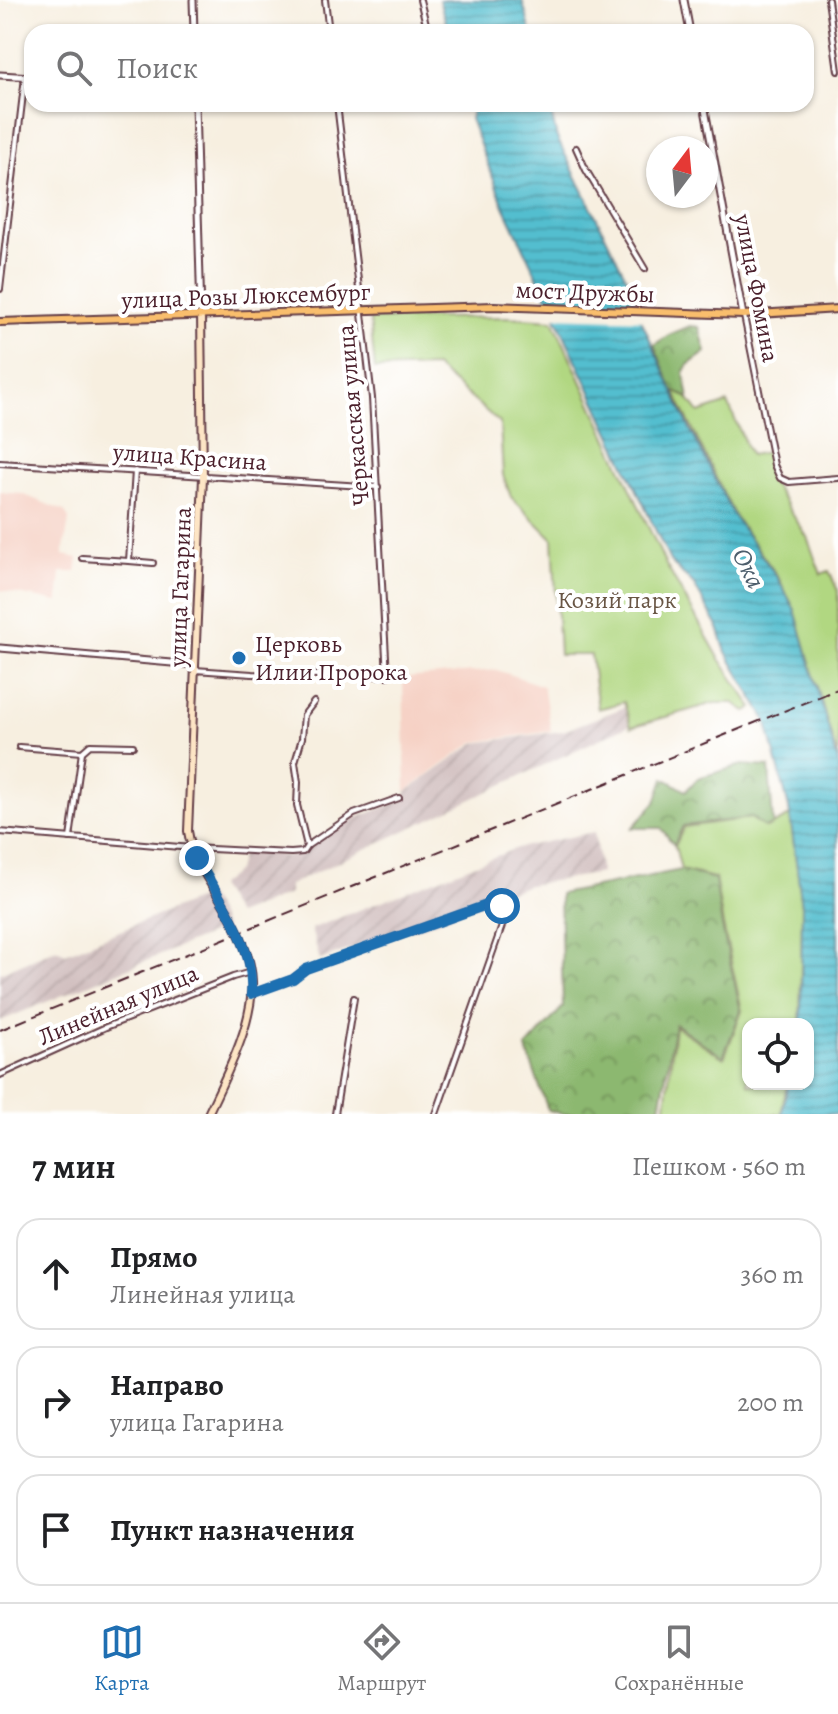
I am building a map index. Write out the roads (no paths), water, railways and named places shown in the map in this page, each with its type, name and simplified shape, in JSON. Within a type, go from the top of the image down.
[{"type":"main road","name":"улица Розы Люксембург","points":[[0,322],[494,306]]},
{"type":"main road","name":"мост Дружбы","points":[[494,306],[743,315],[838,309]]},
{"type":"main road","name":"улица Гагарина","points":[[201,315],[203,477],[188,831],[192,848],[241,938],[251,972],[251,994],[235,1055],[208,1114]]},
{"type":"street","points":[[193,0],[194,24]]},
{"type":"street","points":[[325,0],[328,24]]},
{"type":"street","points":[[420,0],[426,24]]},
{"type":"street","points":[[684,0],[688,24]]},
{"type":"street","points":[[828,0],[838,71]]},
{"type":"street","points":[[0,75],[24,77]]},
{"type":"street","points":[[0,289],[24,112]]},
{"type":"street","name":"улица Гагарина","points":[[195,112],[201,315]]},
{"type":"street","name":"Черкасская улица","points":[[195,667],[252,674],[387,676],[372,398],[338,112]]},
{"type":"street","name":"улица Фомина","points":[[705,112],[774,465],[780,478],[789,482],[838,478]]},
{"type":"street","points":[[576,148],[645,269]]},
{"type":"street","name":"улица Красина","points":[[0,463],[378,487]]},
{"type":"street","points":[[129,561],[135,471]]},
{"type":"street","points":[[82,558],[153,563]]},
{"type":"street","points":[[0,648],[195,667]]},
{"type":"street","points":[[307,846],[297,805],[295,762],[304,715],[314,702]]},
{"type":"street","points":[[70,838],[82,752],[90,745],[133,746]]},
{"type":"street","points":[[19,747],[82,752]]},
{"type":"street","points":[[0,832],[192,848],[303,852],[307,846],[354,814],[399,798]]},
{"type":"street","points":[[251,994],[293,979],[306,969],[495,902],[502,906],[503,923],[436,1114]]},
{"type":"street","name":"Линейная улица","points":[[0,1075],[106,1027],[251,972]]},
{"type":"street","points":[[335,1114],[354,998]]},
{"type":"water","points":[[439,0],[522,0],[529,24],[446,24]]},
{"type":"water","name":"Ока","points":[[471,112],[551,112],[557,138],[631,287],[640,317],[690,429],[735,518],[777,577],[795,610],[838,762],[838,1114],[782,1114],[787,1090],[814,1090],[814,1018],[801,1018],[802,906],[789,808],[766,720],[726,652],[717,625],[694,585],[670,561],[504,206],[470,119]]},
{"type":"railway","points":[[0,1030],[838,689]]},
{"type":"place","name":"Церковь Илии Пророка","points":[[239,658]]},
{"type":"park label","name":"Козий парк","points":[[617,600]]}]
